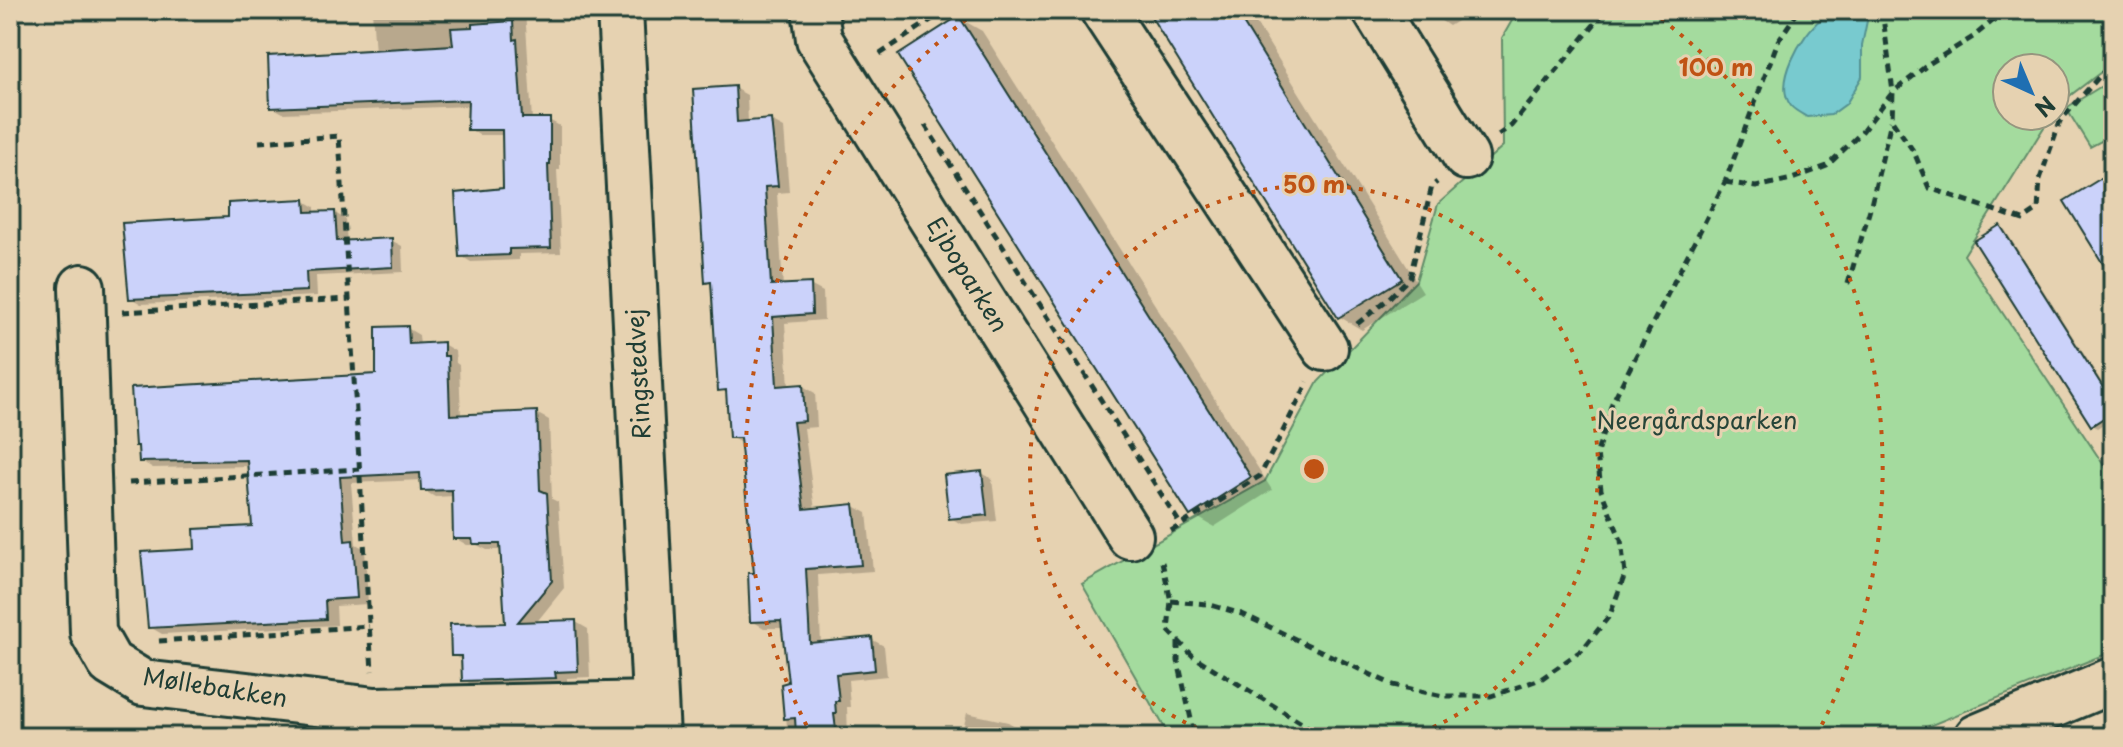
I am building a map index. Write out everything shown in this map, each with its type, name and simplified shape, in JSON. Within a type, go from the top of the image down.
[{"type":"street","name":"Ringstedvej","points":[[620,10],[656,720]]},
{"type":"street","name":"Ejboparken","points":[[815,10],[819,39],[1143,538]]},
{"type":"street","points":[[1103,10],[1325,348]]},
{"type":"street","points":[[1375,10],[1466,157]]},
{"type":"street","points":[[82,301],[93,633],[104,653]]},
{"type":"street","name":"Møllebakken","points":[[104,653],[110,663],[143,683],[375,710],[656,720]]},
{"type":"street","points":[[1977,737],[2113,680]]},
{"type":"path","points":[[880,54],[946,10]]},
{"type":"path","points":[[1324,737],[1193,656],[1178,641],[1168,630],[1171,601],[1143,538],[1181,525],[1260,476],[1325,348],[1387,300],[1410,277],[1432,186],[1466,157],[1511,126],[1606,10]]},
{"type":"path","points":[[1171,601],[1207,604],[1242,614],[1393,685],[1443,696],[1491,696],[1541,679],[1582,650],[1610,615],[1625,574],[1621,540],[1601,490],[1597,453],[1612,403],[1725,182],[1778,41],[1799,10]]},
{"type":"path","points":[[1725,182],[1756,187],[1792,179],[1827,166],[1861,133],[1893,92],[1930,63],[1973,37],[2006,10]]},
{"type":"path","points":[[1848,284],[1892,120],[1893,92],[1883,14]]},
{"type":"path","points":[[876,47],[889,67]]},
{"type":"path","points":[[1892,120],[1914,152],[1929,188],[2023,220],[2038,210],[2040,179],[2060,121],[2113,61]]},
{"type":"path","points":[[921,119],[1181,525]]},
{"type":"path","points":[[259,142],[339,136],[375,710]]},
{"type":"path","points":[[82,301],[349,299]]},
{"type":"path","points":[[88,485],[360,469]]},
{"type":"path","points":[[104,653],[121,644],[369,626]]},
{"type":"path","points":[[1178,641],[1178,661],[1195,737]]},
{"type":"green space","name":"Neergårdsparken","points":[[1518,10],[2113,10],[2113,63],[2071,95],[2071,52],[1991,52],[1991,132],[2041,132],[1964,255],[2113,479],[2113,651],[1902,737],[1170,737],[1082,584],[1265,481],[1318,382],[1416,281],[1438,204],[1503,146],[1502,38]]},
{"type":"green space","points":[[2113,79],[2113,135],[2090,147],[2071,116],[2071,105]]},
{"type":"water","points":[[1838,10],[1879,10],[1868,16],[1862,45],[1862,77],[1846,104],[1831,115],[1807,117],[1792,107],[1786,96],[1788,72],[1798,47],[1814,26]]},
{"type":"building","points":[[1147,10],[1235,10],[1402,279],[1338,318]]},
{"type":"building","points":[[959,16],[1251,477],[1190,516],[898,55]]},
{"type":"building","points":[[513,21],[522,118],[550,118],[551,248],[509,249],[509,255],[459,257],[455,193],[503,188],[502,130],[467,130],[468,100],[270,108],[268,56],[453,45],[451,28]]},
{"type":"building","points":[[735,86],[737,122],[771,119],[778,186],[765,187],[771,285],[811,283],[812,314],[773,317],[777,386],[803,384],[805,421],[793,422],[804,509],[854,504],[861,565],[806,569],[810,643],[872,637],[875,670],[836,674],[839,701],[835,701],[834,714],[837,737],[796,734],[795,718],[784,719],[781,684],[788,682],[781,621],[750,622],[748,573],[754,573],[740,438],[729,438],[726,390],[718,391],[711,282],[705,283],[693,89]]},
{"type":"building","points":[[2113,171],[2113,280],[2064,201]]},
{"type":"building","points":[[305,199],[306,212],[335,211],[337,241],[392,238],[393,267],[306,272],[307,291],[129,299],[122,223],[228,217],[228,203]]},
{"type":"building","points":[[2000,225],[2113,403],[2113,412],[2091,426],[1974,241]]},
{"type":"building","points":[[408,326],[409,344],[444,342],[444,356],[448,356],[450,415],[537,411],[540,490],[547,493],[552,581],[518,622],[576,620],[578,671],[555,672],[556,678],[462,681],[461,656],[451,656],[450,624],[505,623],[500,544],[473,544],[472,539],[453,539],[452,490],[421,491],[420,473],[340,477],[345,541],[353,540],[357,598],[325,600],[326,619],[148,628],[141,552],[195,549],[194,529],[252,526],[247,460],[139,462],[131,388],[376,374],[376,327]]},
{"type":"building","points":[[982,471],[987,515],[949,519],[944,475]]}]
